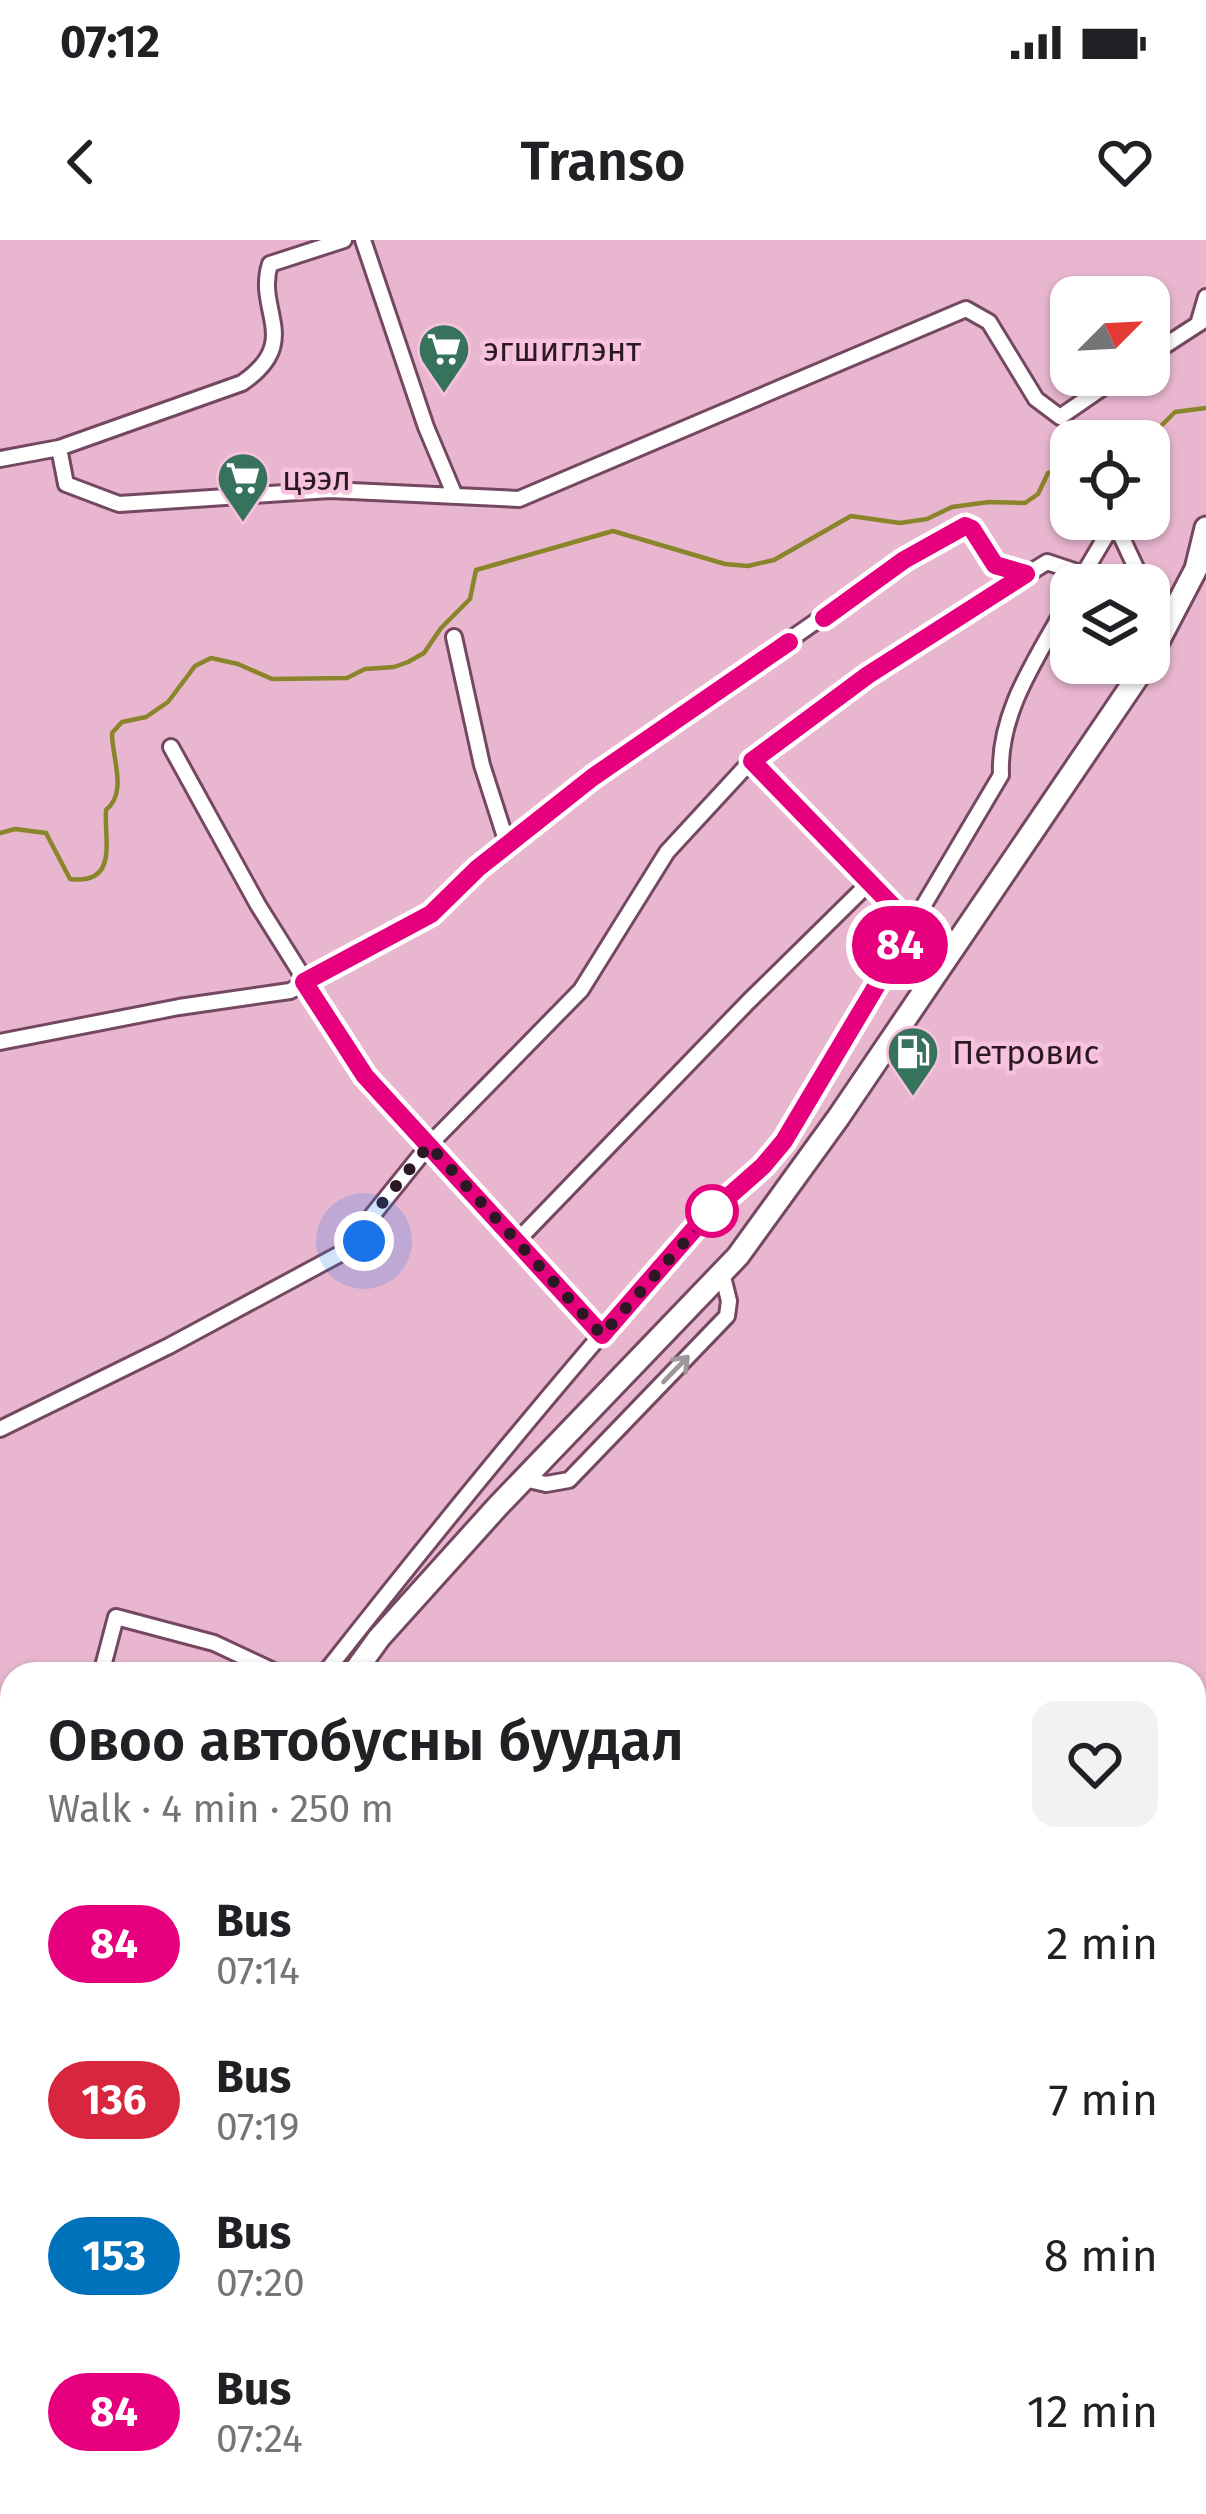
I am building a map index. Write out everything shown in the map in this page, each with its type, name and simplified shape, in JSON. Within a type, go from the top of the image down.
[{"type":"main road","points":[[1170,619],[1196,569],[1206,528]]},
{"type":"main road","points":[[362,1662],[524,1479],[722,1273],[838,1118],[1132,684]]},
{"type":"street","points":[[0,459],[59,448],[242,383],[262,369],[272,345],[275,321],[266,275],[270,264],[303,247],[344,240]]},
{"type":"street","points":[[363,240],[425,427],[455,496]]},
{"type":"street","points":[[1170,342],[1203,320],[1206,297]]},
{"type":"street","points":[[59,448],[65,484],[119,504],[330,490],[518,499],[966,309],[989,322],[1036,399],[1060,417],[1090,396]]},
{"type":"street","points":[[0,1042],[290,991],[431,914],[507,843],[593,777],[904,560],[958,529],[972,529],[995,565],[1026,574]]},
{"type":"street","points":[[0,1429],[169,1346],[364,1241],[371,1217],[429,1145],[581,990],[667,852],[752,761],[877,669],[1026,574],[1051,564]]},
{"type":"street","points":[[333,1662],[464,1496],[602,1335],[703,1219],[784,1141],[1001,775],[1000,746],[1010,711],[1050,636]]},
{"type":"street","points":[[454,638],[482,765],[507,843]]},
{"type":"street","points":[[171,747],[304,982],[365,1076],[602,1335]]},
{"type":"street","points":[[752,761],[912,926]]},
{"type":"street","points":[[518,1241],[748,1001],[868,884]]},
{"type":"street","points":[[524,1479],[546,1484],[569,1480],[727,1316],[730,1306],[722,1273]]},
{"type":"street","points":[[615,1381],[640,1406]]},
{"type":"street","points":[[104,1662],[116,1617],[214,1642],[255,1662]]},
{"type":"waterway","points":[[1167,420],[1175,412],[1206,408]]},
{"type":"waterway","points":[[0,833],[15,829],[46,833],[70,879],[96,875],[106,858],[106,810],[118,785],[112,733],[122,722],[146,717],[168,702],[195,666],[211,658],[272,679],[347,678],[365,669],[394,667],[424,653],[470,599],[476,570],[613,531],[725,564],[748,566],[774,560],[851,516],[900,523],[927,519],[952,507],[1025,503],[1038,494],[1050,473]]},
{"type":"bus line","name":"84","points":[[789,642],[593,777],[507,843],[431,914],[304,982],[365,1076],[602,1335],[703,1219],[784,1141],[912,926],[752,761],[838,695],[1026,574],[995,565],[972,529],[965,526],[904,560],[824,618]]},
{"type":"place","name":"эгшиглэнт","points":[[444,395]]},
{"type":"place","name":"цээл","points":[[243,524]]},
{"type":"place","name":"Петровис","points":[[913,1098]]},
{"type":"route","points":[[364,1241],[371,1217],[429,1145],[602,1335],[712,1211]]}]
